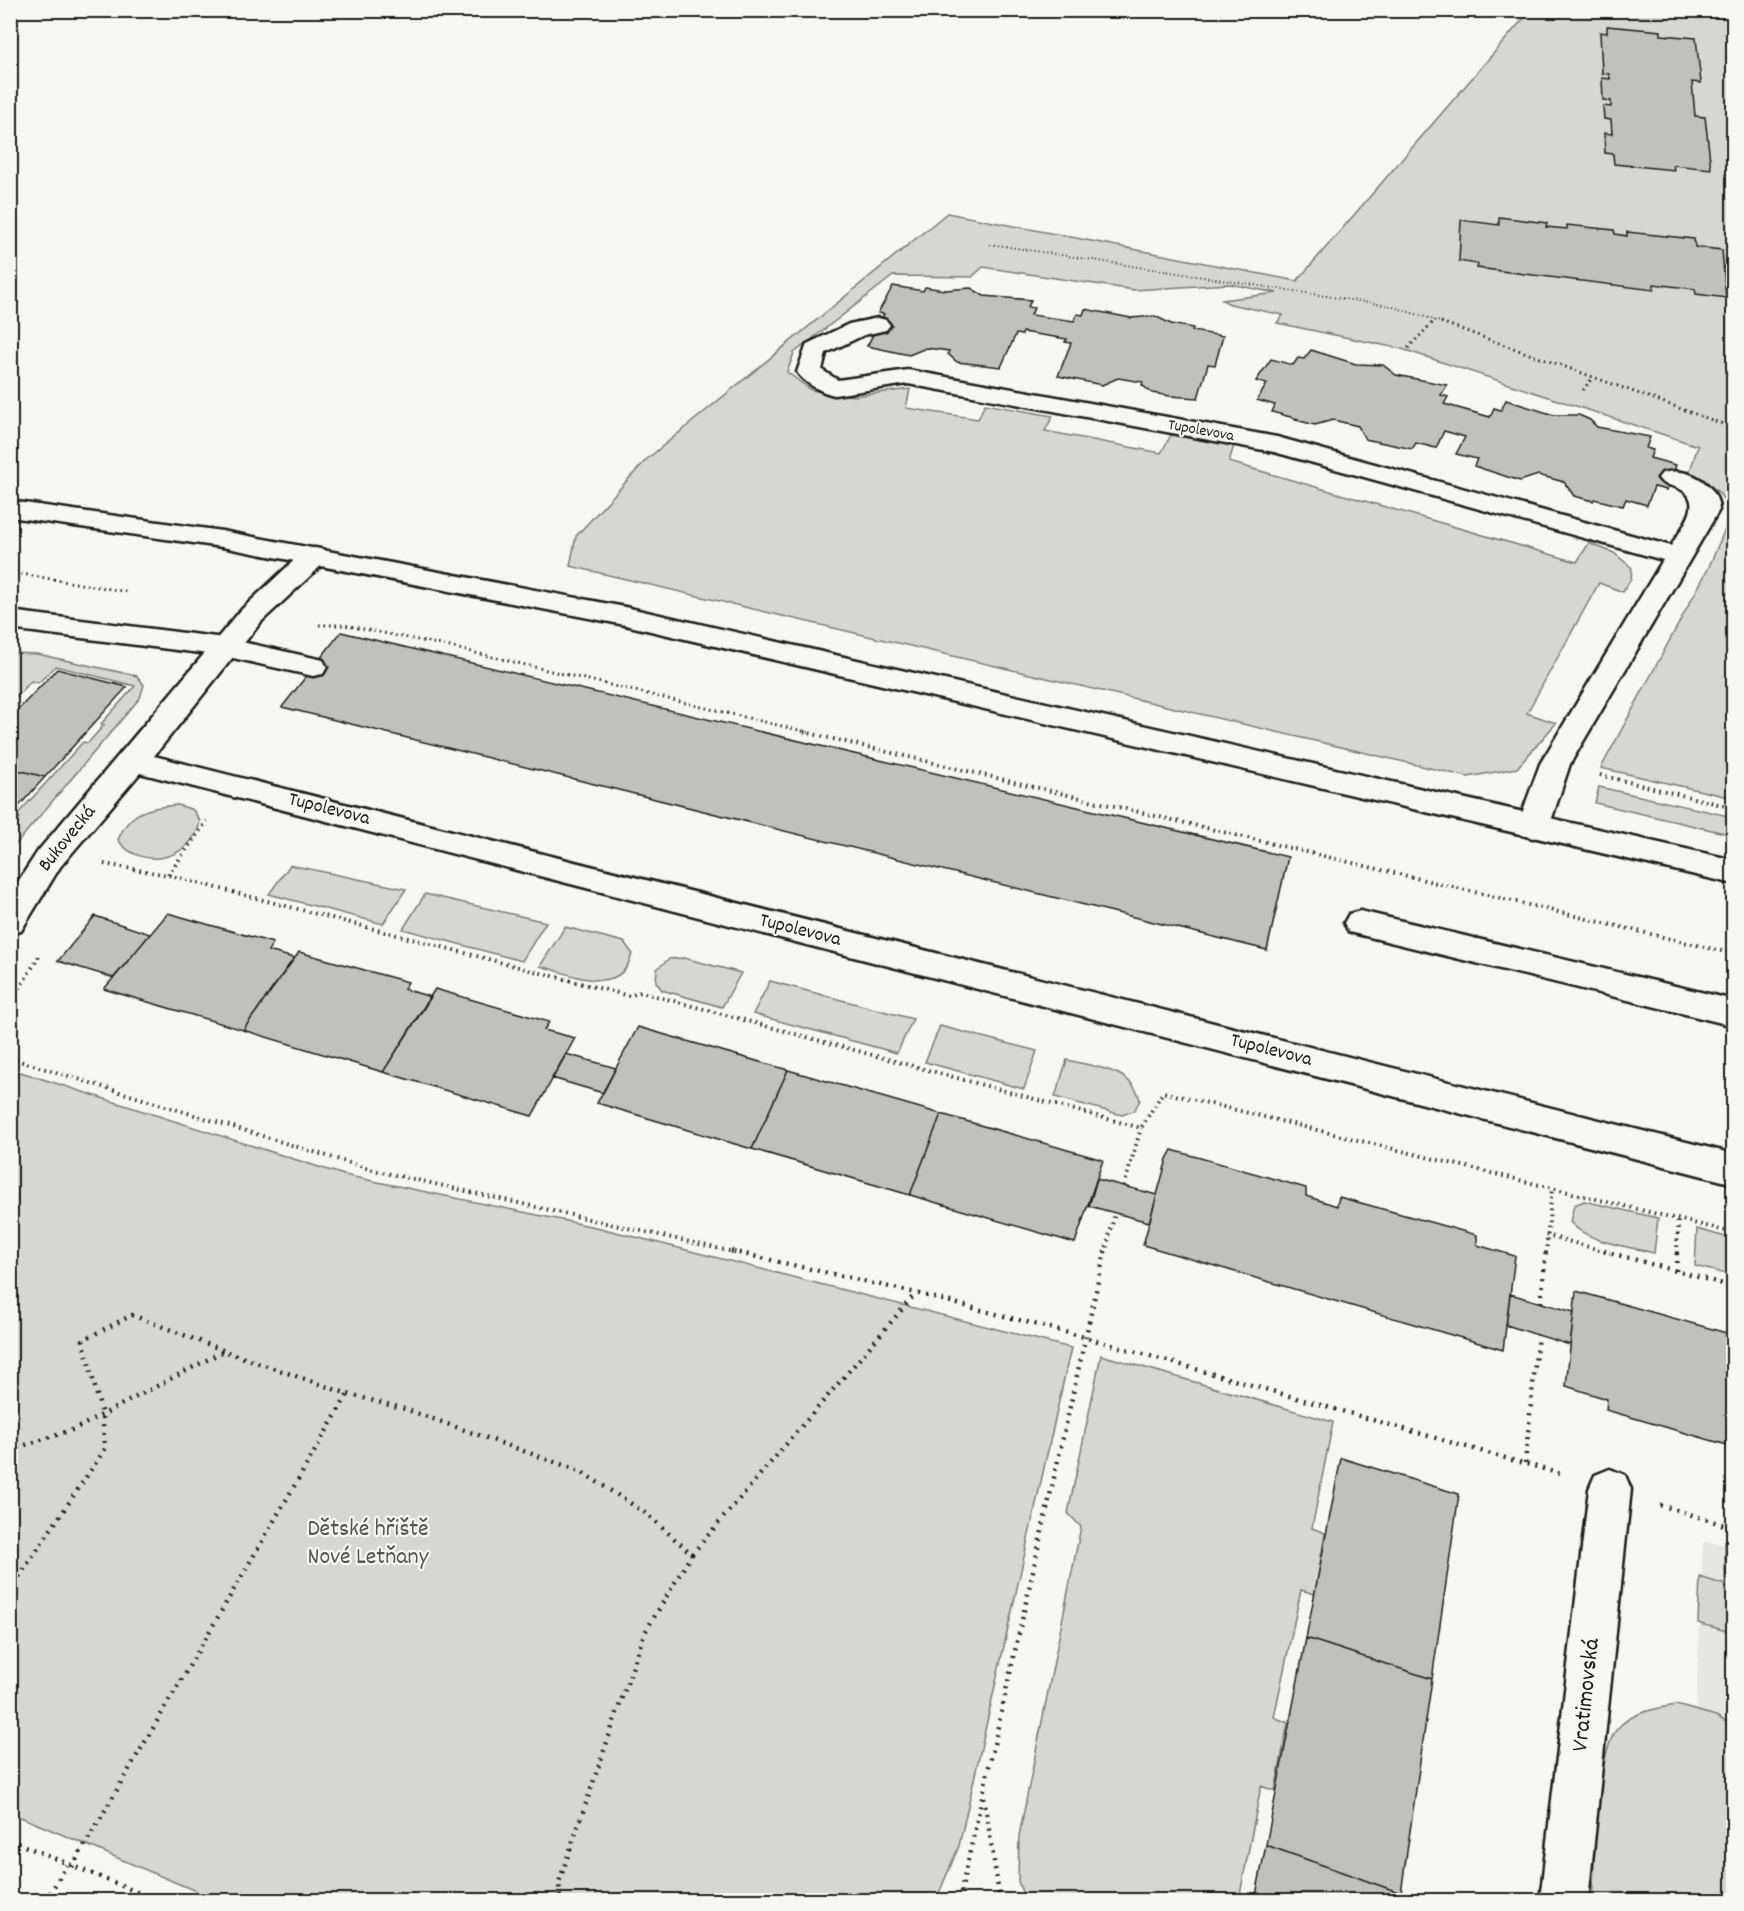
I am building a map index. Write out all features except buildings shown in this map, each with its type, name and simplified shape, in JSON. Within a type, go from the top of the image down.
[{"type":"street","name":"Tupolevova","points":[[878,325],[857,329],[815,349],[808,372],[834,388],[908,377],[1277,445],[1678,556]]},
{"type":"street","points":[[1533,826],[1555,764],[1706,510],[1707,501],[1699,489],[1683,480],[1671,478]]},
{"type":"street","points":[[10,509],[136,525],[315,556],[625,616],[1734,873]]},
{"type":"street","points":[[133,761],[251,616],[315,556]]},
{"type":"street","points":[[10,620],[224,647],[313,667]]},
{"type":"street","name":"Tupolevova","points":[[133,761],[1734,1169]]},
{"type":"street","name":"Bukovecká","points":[[10,922],[49,859],[133,761]]},
{"type":"street","points":[[1360,923],[1734,1013]]},
{"type":"street","name":"Vratimovská","points":[[1564,1900],[1610,1489]]},
{"type":"path","points":[[990,244],[1390,306],[1435,320],[1723,424]]},
{"type":"path","points":[[1407,348],[1435,320]]},
{"type":"path","points":[[1583,390],[1593,377]]},
{"type":"path","points":[[10,572],[132,592]]},
{"type":"path","points":[[312,625],[344,625],[442,645],[1734,954]]},
{"type":"path","points":[[1555,764],[1734,808]]},
{"type":"path","points":[[168,875],[209,818]]},
{"type":"path","points":[[96,862],[168,875],[629,996],[641,992],[1141,1128]]},
{"type":"path","points":[[10,1004],[47,943]]},
{"type":"path","points":[[10,1058],[369,1169],[916,1293],[1084,1337],[1525,1463],[1734,1528]]},
{"type":"path","points":[[1124,1186],[1141,1128],[1163,1092],[1734,1233]]},
{"type":"path","points":[[1541,1303],[1552,1188]]},
{"type":"path","points":[[959,1900],[1084,1337],[1115,1213]]},
{"type":"path","points":[[1676,1271],[1678,1218]]},
{"type":"path","points":[[1546,1235],[1734,1287]]},
{"type":"path","points":[[560,1900],[559,1882],[644,1634],[692,1554],[916,1293]]},
{"type":"path","points":[[10,1590],[105,1449],[102,1415],[83,1340],[132,1315],[224,1351],[348,1394],[405,1409],[580,1471],[644,1512],[692,1554]]},
{"type":"path","points":[[1525,1463],[1538,1335]]},
{"type":"path","points":[[10,1450],[75,1429],[224,1351]]},
{"type":"path","points":[[46,1900],[69,1866],[348,1394]]},
{"type":"path","points":[[984,1795],[1000,1900]]},
{"type":"path","points":[[10,1840],[156,1900]]},
{"type":"shaded area","points":[[1703,1542],[1734,1545],[1733,1900],[1688,1900]]},
{"type":"green space","points":[[1530,11],[1733,11],[1733,798],[1601,768],[1708,569],[1731,515],[1724,499],[1716,490],[1688,477],[1698,446],[1402,349],[1277,323],[1283,315],[1230,304],[1222,300],[1277,293],[1229,284],[1134,290],[983,267],[972,277],[893,276],[794,353],[787,372],[811,390],[853,396],[910,389],[906,408],[978,419],[985,404],[1053,416],[1045,431],[1161,453],[1171,435],[1234,445],[1229,462],[1577,562],[1589,543],[1614,553],[1632,568],[1631,579],[1623,592],[1599,583],[1527,713],[1556,723],[1517,768],[1468,777],[570,566],[576,536],[647,459],[947,213],[1297,281]]},
{"type":"green space","points":[[11,653],[37,654],[137,676],[144,685],[140,698],[11,850],[11,828],[20,818],[16,816],[83,742],[88,743],[104,725],[101,724],[135,686],[56,666],[38,683],[31,681],[11,703]]},
{"type":"green space","points":[[1599,787],[1733,817],[1733,835],[1595,803]]},
{"type":"green space","points":[[178,805],[193,810],[200,821],[196,834],[177,852],[165,857],[140,856],[128,850],[118,840],[128,823],[141,812]]},
{"type":"green space","points":[[290,865],[406,889],[383,924],[269,894]]},
{"type":"green space","points":[[425,894],[546,922],[522,961],[403,929]]},
{"type":"green space","points":[[565,927],[624,942],[632,953],[626,967],[618,976],[594,980],[540,966]]},
{"type":"green space","points":[[684,958],[741,973],[722,1007],[662,990],[656,982],[657,969],[669,959]]},
{"type":"green space","points":[[770,981],[913,1019],[897,1053],[753,1014]]},
{"type":"green space","points":[[940,1026],[1037,1051],[1024,1089],[925,1062]]},
{"type":"green space","points":[[1067,1060],[1100,1067],[1121,1075],[1129,1081],[1136,1089],[1140,1100],[1134,1111],[1122,1115],[1055,1097]]},
{"type":"green space","name":"Dětské hřiště Nové Letňany","points":[[11,1069],[344,1175],[600,1228],[1071,1348],[959,1846],[936,1900],[217,1900],[11,1813]]},
{"type":"green space","points":[[1584,1201],[1658,1218],[1654,1253],[1598,1239],[1578,1229],[1570,1222],[1574,1205]]},
{"type":"green space","points":[[1697,1229],[1733,1239],[1733,1276],[1695,1266]]},
{"type":"green space","points":[[1101,1355],[1333,1422],[1312,1528],[1325,1533],[1315,1594],[1301,1590],[1274,1717],[1288,1723],[1275,1791],[1261,1786],[1239,1900],[1025,1900],[1018,1881],[1019,1836],[1081,1527],[1068,1513]]},
{"type":"green space","points":[[1725,1542],[1733,1544],[1733,1633],[1698,1623],[1700,1577],[1725,1585]]},
{"type":"green space","points":[[1676,1705],[1716,1716],[1733,1726],[1733,1900],[1592,1900],[1597,1811],[1604,1762],[1610,1743],[1617,1729],[1629,1719],[1644,1712]]}]
